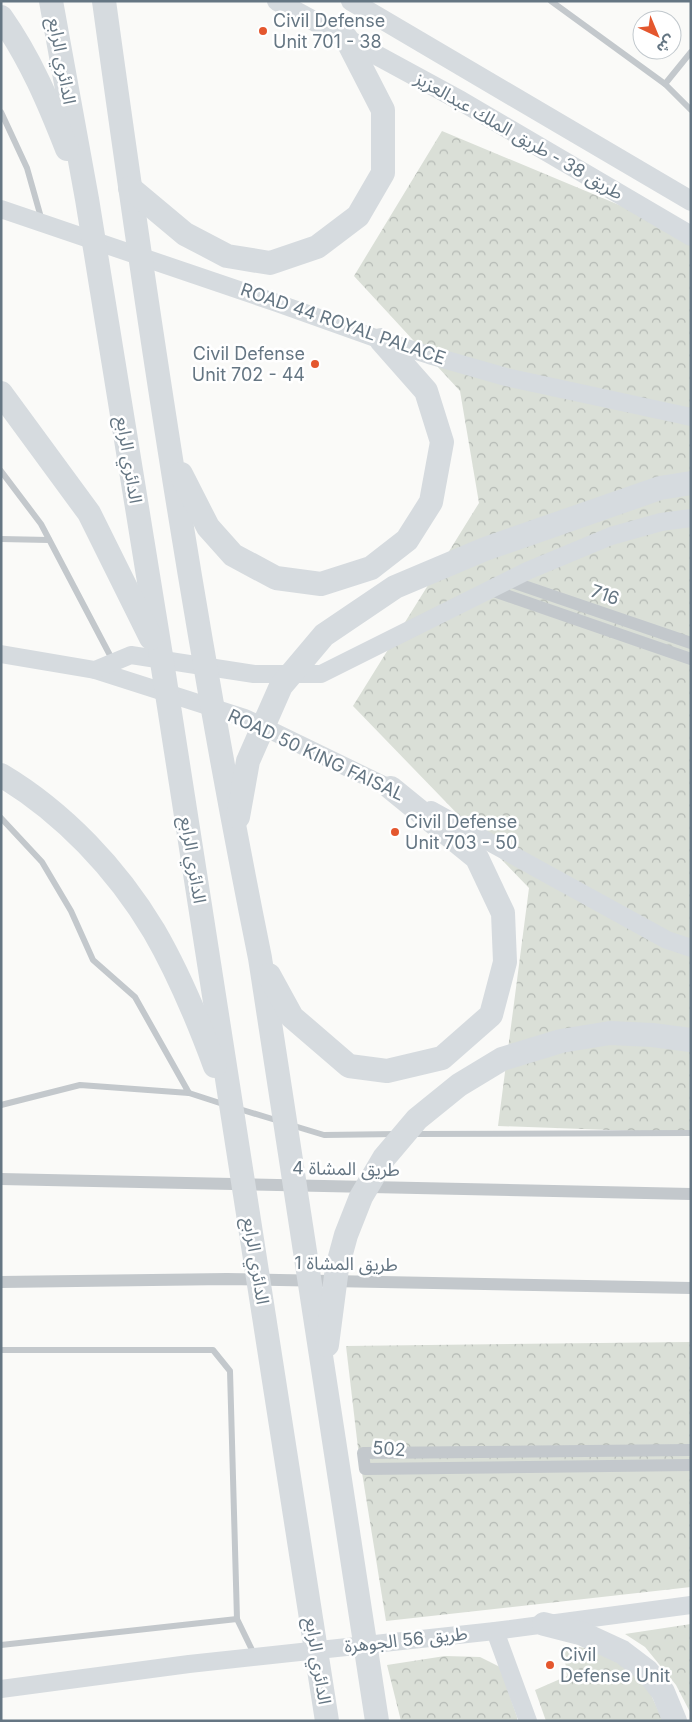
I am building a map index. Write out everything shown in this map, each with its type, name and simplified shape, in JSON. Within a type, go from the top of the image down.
[{"type":"highway","name":"الدائري الرابع","points":[[51,1],[87,200],[162,660],[328,1721]]},
{"type":"highway","points":[[104,1],[130,188],[171,454],[235,833],[260,958],[378,1717]]},
{"type":"highway","points":[[1,17],[19,43],[48,100],[87,200]]},
{"type":"highway","points":[[130,188],[185,234],[227,256],[270,263],[317,247],[358,216],[383,173],[383,110],[346,38]]},
{"type":"highway","points":[[171,454],[208,527],[233,555],[276,578],[322,584],[372,568],[407,540],[431,502],[442,442],[426,391],[382,340]]},
{"type":"highway","points":[[1,393],[89,513],[162,660]]},
{"type":"highway","points":[[235,833],[248,761],[281,686],[324,635],[395,587],[485,549],[660,488],[691,483]]},
{"type":"highway","points":[[1,775],[20,787],[62,821],[87,845],[121,884],[153,931],[196,1016],[232,1113]]},
{"type":"highway","points":[[260,958],[292,1017],[349,1066],[387,1072],[442,1058],[491,1015],[505,962],[503,913],[477,858],[392,788]]},
{"type":"highway","points":[[324,1371],[337,1268],[346,1235],[360,1197],[384,1158],[417,1119],[459,1085],[502,1059],[561,1041],[610,1033],[652,1035],[691,1040]]},
{"type":"highway","points":[[544,1624],[583,1634],[622,1652],[646,1671],[662,1692],[675,1721]]},
{"type":"main road","name":"طريق 38 - طريق الملك عبدالعزيز","points":[[276,1],[460,102],[691,236]]},
{"type":"main road","name":"طريق 38 - طريق الملك عبدالعزيز","points":[[351,1],[691,201]]},
{"type":"main road","name":"ROAD 44 ROYAL PALACE","points":[[1,209],[382,340],[506,377],[691,417]]},
{"type":"main road","points":[[96,670],[130,655],[254,674],[321,674],[527,571],[611,536],[661,522],[691,518]]},
{"type":"main road","name":"ROAD 50 KING FAISAL","points":[[1,654],[96,670],[246,718],[392,788],[497,847],[598,900],[667,940],[691,948]]},
{"type":"main road","name":"طريق 56 الجوهرة","points":[[1,1689],[189,1664],[495,1631],[691,1606]]},
{"type":"main road","points":[[495,1631],[528,1721]]},
{"type":"street","name":"716","points":[[509,581],[691,643]]},
{"type":"street","points":[[491,590],[691,659]]},
{"type":"street","name":"طريق المشاة 4","points":[[1,1179],[691,1194]]},
{"type":"street","name":"طريق المشاة 1","points":[[1,1282],[227,1280],[691,1288]]},
{"type":"street","name":"502","points":[[691,1450],[363,1453],[364,1469],[691,1465]]},
{"type":"lane","points":[[552,1],[665,84],[691,110]]},
{"type":"lane","points":[[665,84],[691,52]]},
{"type":"lane","points":[[1,112],[27,168],[43,222]]},
{"type":"lane","points":[[1,471],[41,524],[113,662]]},
{"type":"lane","points":[[1,539],[49,540]]},
{"type":"lane","points":[[1,818],[42,862],[71,911],[93,960],[136,997],[189,1093]]},
{"type":"lane","points":[[1,1105],[80,1085],[189,1093],[324,1135],[691,1133]]},
{"type":"lane","points":[[1,1350],[213,1350],[230,1371],[236,1619],[255,1657]]},
{"type":"lane","points":[[1,1645],[236,1619]]},
{"type":"green space","points":[[442,131],[691,235],[691,1133],[498,1126],[529,888],[353,706],[479,503],[460,391],[354,276]]},
{"type":"green space","points":[[691,1342],[691,1587],[386,1621],[358,1448],[346,1346]]},
{"type":"green space","points":[[691,1624],[691,1714],[676,1685],[645,1647],[625,1634]]},
{"type":"green space","points":[[563,1645],[592,1649],[622,1663],[648,1688],[663,1721],[546,1721],[535,1690],[567,1676]]},
{"type":"green space","points":[[445,1656],[480,1657],[500,1667],[517,1721],[401,1721],[387,1665]]},
{"type":"place","name":"Civil Defense Unit 701 - 38","points":[[263,31]]},
{"type":"place","name":"Civil Defense Unit 702 - 44","points":[[315,364]]},
{"type":"place","name":"Civil Defense Unit 703 - 50","points":[[395,832]]},
{"type":"place","name":"Civil Defense Unit","points":[[550,1665]]}]
